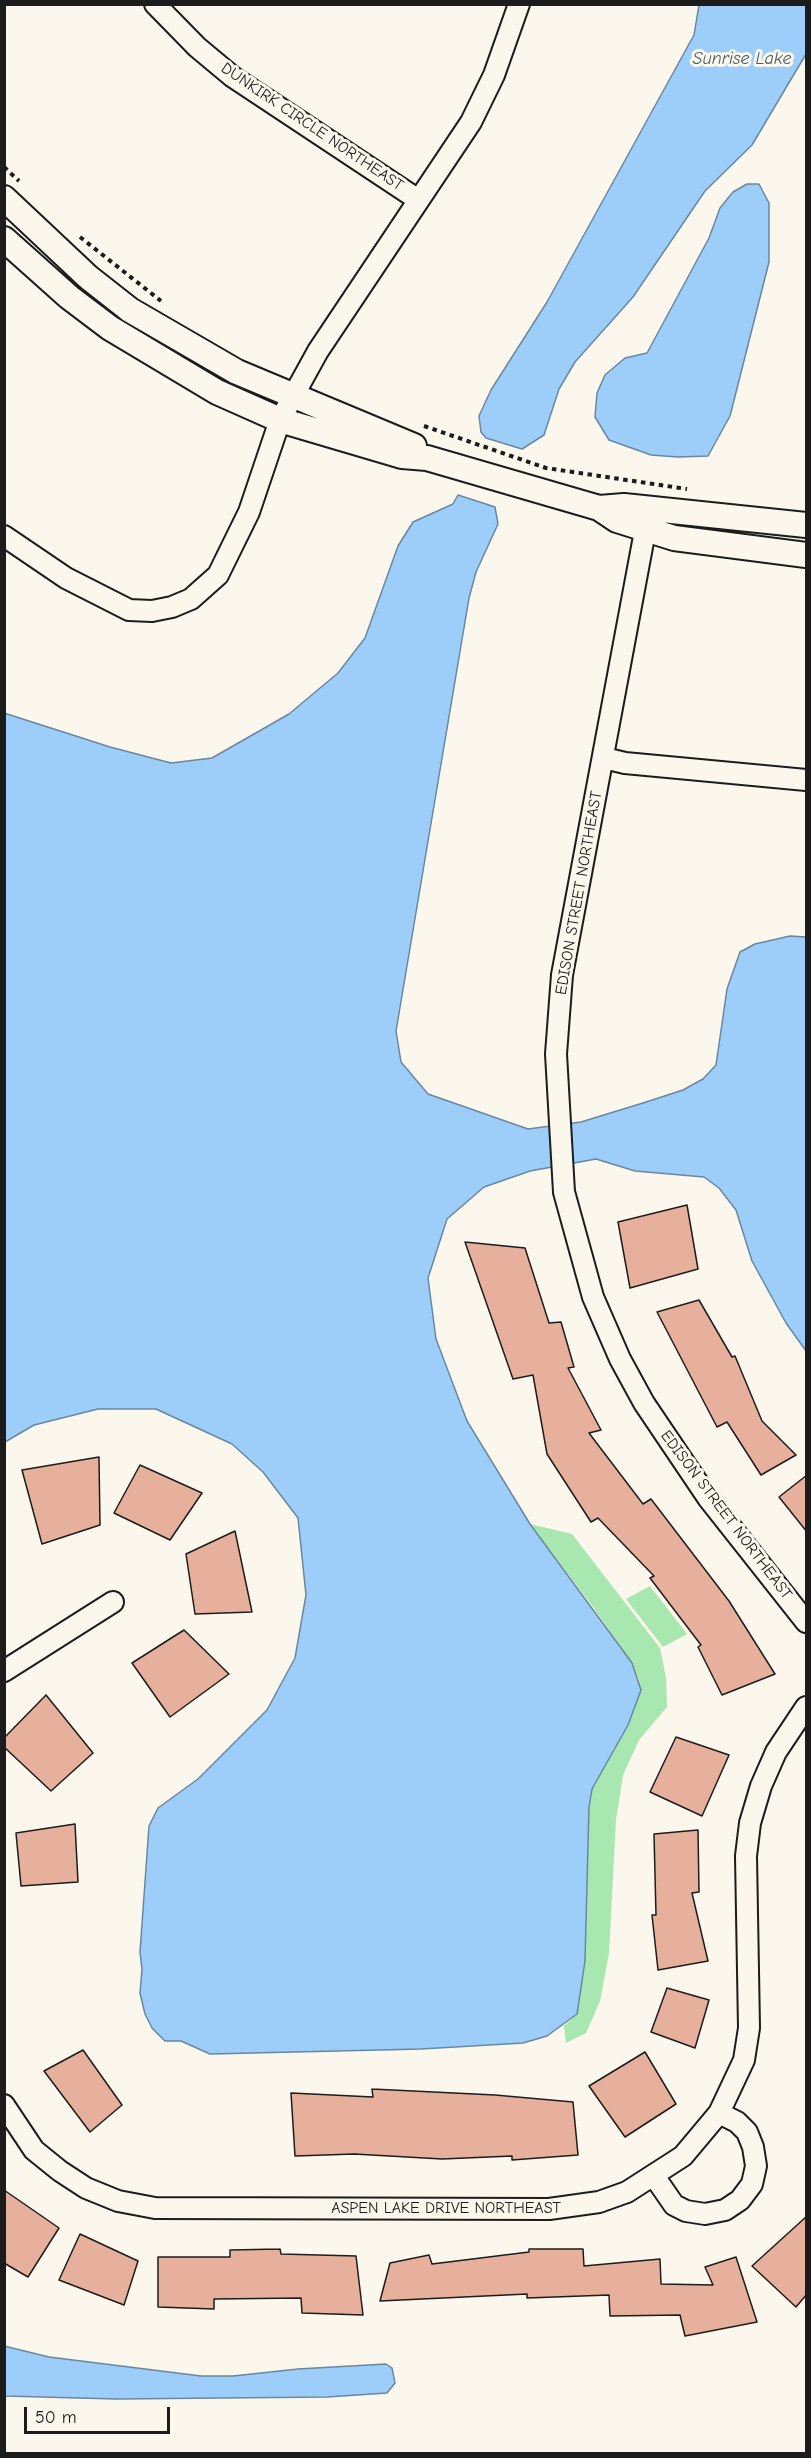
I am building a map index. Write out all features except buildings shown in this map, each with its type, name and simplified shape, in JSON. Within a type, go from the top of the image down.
[{"type":"street","name":"DUNKIRK CIRCLE NORTHEAST","points":[[155,4],[197,47],[233,77],[417,199]]},
{"type":"street","name":"DUNKIRK CIRCLE NORTHEAST","points":[[4,536],[66,578],[129,610],[152,611],[191,599],[218,575],[232,552],[249,512],[280,420],[296,396],[318,351],[417,199],[471,122],[494,75],[519,4]]},
{"type":"street","points":[[12,190],[26,221],[88,277],[130,310],[237,372],[414,446],[432,460]]},
{"type":"street","points":[[26,221],[6,243],[69,297],[154,356],[218,392],[280,420],[402,456],[432,460],[536,492],[598,508],[618,520],[645,531],[674,538],[807,555]]},
{"type":"street","points":[[598,508],[624,506],[807,525]]},
{"type":"street","name":"EDISON STREET NORTHEAST","points":[[645,531],[562,975],[556,1054],[556,1095],[564,1192],[593,1297],[620,1359],[644,1403],[708,1498],[807,1622]]},
{"type":"street","points":[[604,758],[625,763],[807,780]]},
{"type":"street","points":[[4,1671],[113,1602]]},
{"type":"street","name":"ASPEN LAKE DRIVE NORTHEAST","points":[[4,2105],[34,2150],[60,2171],[86,2188],[118,2201],[155,2208],[549,2210],[599,2202],[627,2192],[683,2156],[719,2113],[744,2060],[749,2028],[746,1856],[750,1823],[760,1786],[776,1752],[807,1707]]},
{"type":"street","points":[[654,2176],[674,2205],[686,2211],[705,2214],[725,2210],[740,2200],[752,2184],[756,2166],[753,2147],[747,2132],[737,2122],[719,2113]]},
{"type":"path","points":[[4,167],[12,190]]},
{"type":"path","points":[[77,235],[140,287],[167,305]]},
{"type":"path","points":[[423,425],[546,468],[691,490]]},
{"type":"green space","points":[[530,1524],[572,1534],[660,1648],[666,1678],[667,1707],[639,1740],[623,1775],[616,1820],[609,1953],[600,2001],[586,2033],[566,2043],[564,2026],[577,2014],[585,1961],[589,1807],[592,1789],[639,1680],[632,1663],[593,1607]]},
{"type":"green space","points":[[650,1586],[687,1634],[663,1647],[626,1599]]},
{"type":"water","name":"Sunrise Lake","points":[[699,5],[806,5],[806,54],[752,145],[705,191],[633,297],[575,362],[559,389],[544,435],[522,449],[486,438],[481,432],[479,416],[491,390],[547,302],[694,35]]},
{"type":"water","points":[[747,184],[759,184],[769,203],[769,262],[730,416],[708,456],[651,455],[609,440],[595,417],[597,393],[605,375],[625,358],[647,353],[709,238],[720,208],[733,192]]},
{"type":"water","points":[[458,495],[495,507],[498,524],[476,572],[469,598],[396,1031],[401,1062],[428,1094],[528,1129],[581,1122],[643,1103],[683,1090],[703,1079],[716,1065],[727,989],[740,952],[755,944],[790,936],[806,937],[806,1351],[786,1323],[752,1261],[736,1210],[719,1188],[704,1177],[635,1171],[596,1159],[530,1171],[484,1187],[447,1219],[428,1278],[436,1339],[467,1421],[530,1524],[632,1663],[641,1690],[628,1725],[592,1789],[589,1807],[585,1961],[577,2014],[547,2036],[523,2043],[421,2049],[210,2054],[181,2041],[165,2041],[152,2028],[145,2014],[140,1993],[142,1969],[140,1952],[149,1826],[158,1808],[198,1779],[267,1710],[295,1658],[306,1595],[298,1518],[263,1472],[232,1444],[156,1409],[98,1409],[34,1425],[5,1442],[4,713],[110,747],[171,763],[212,758],[289,714],[338,673],[365,638],[398,546],[413,522],[453,504]]},
{"type":"water","points":[[4,2346],[49,2357],[201,2376],[233,2376],[298,2369],[386,2364],[392,2368],[395,2383],[387,2393],[327,2397],[116,2399],[5,2396]]}]
